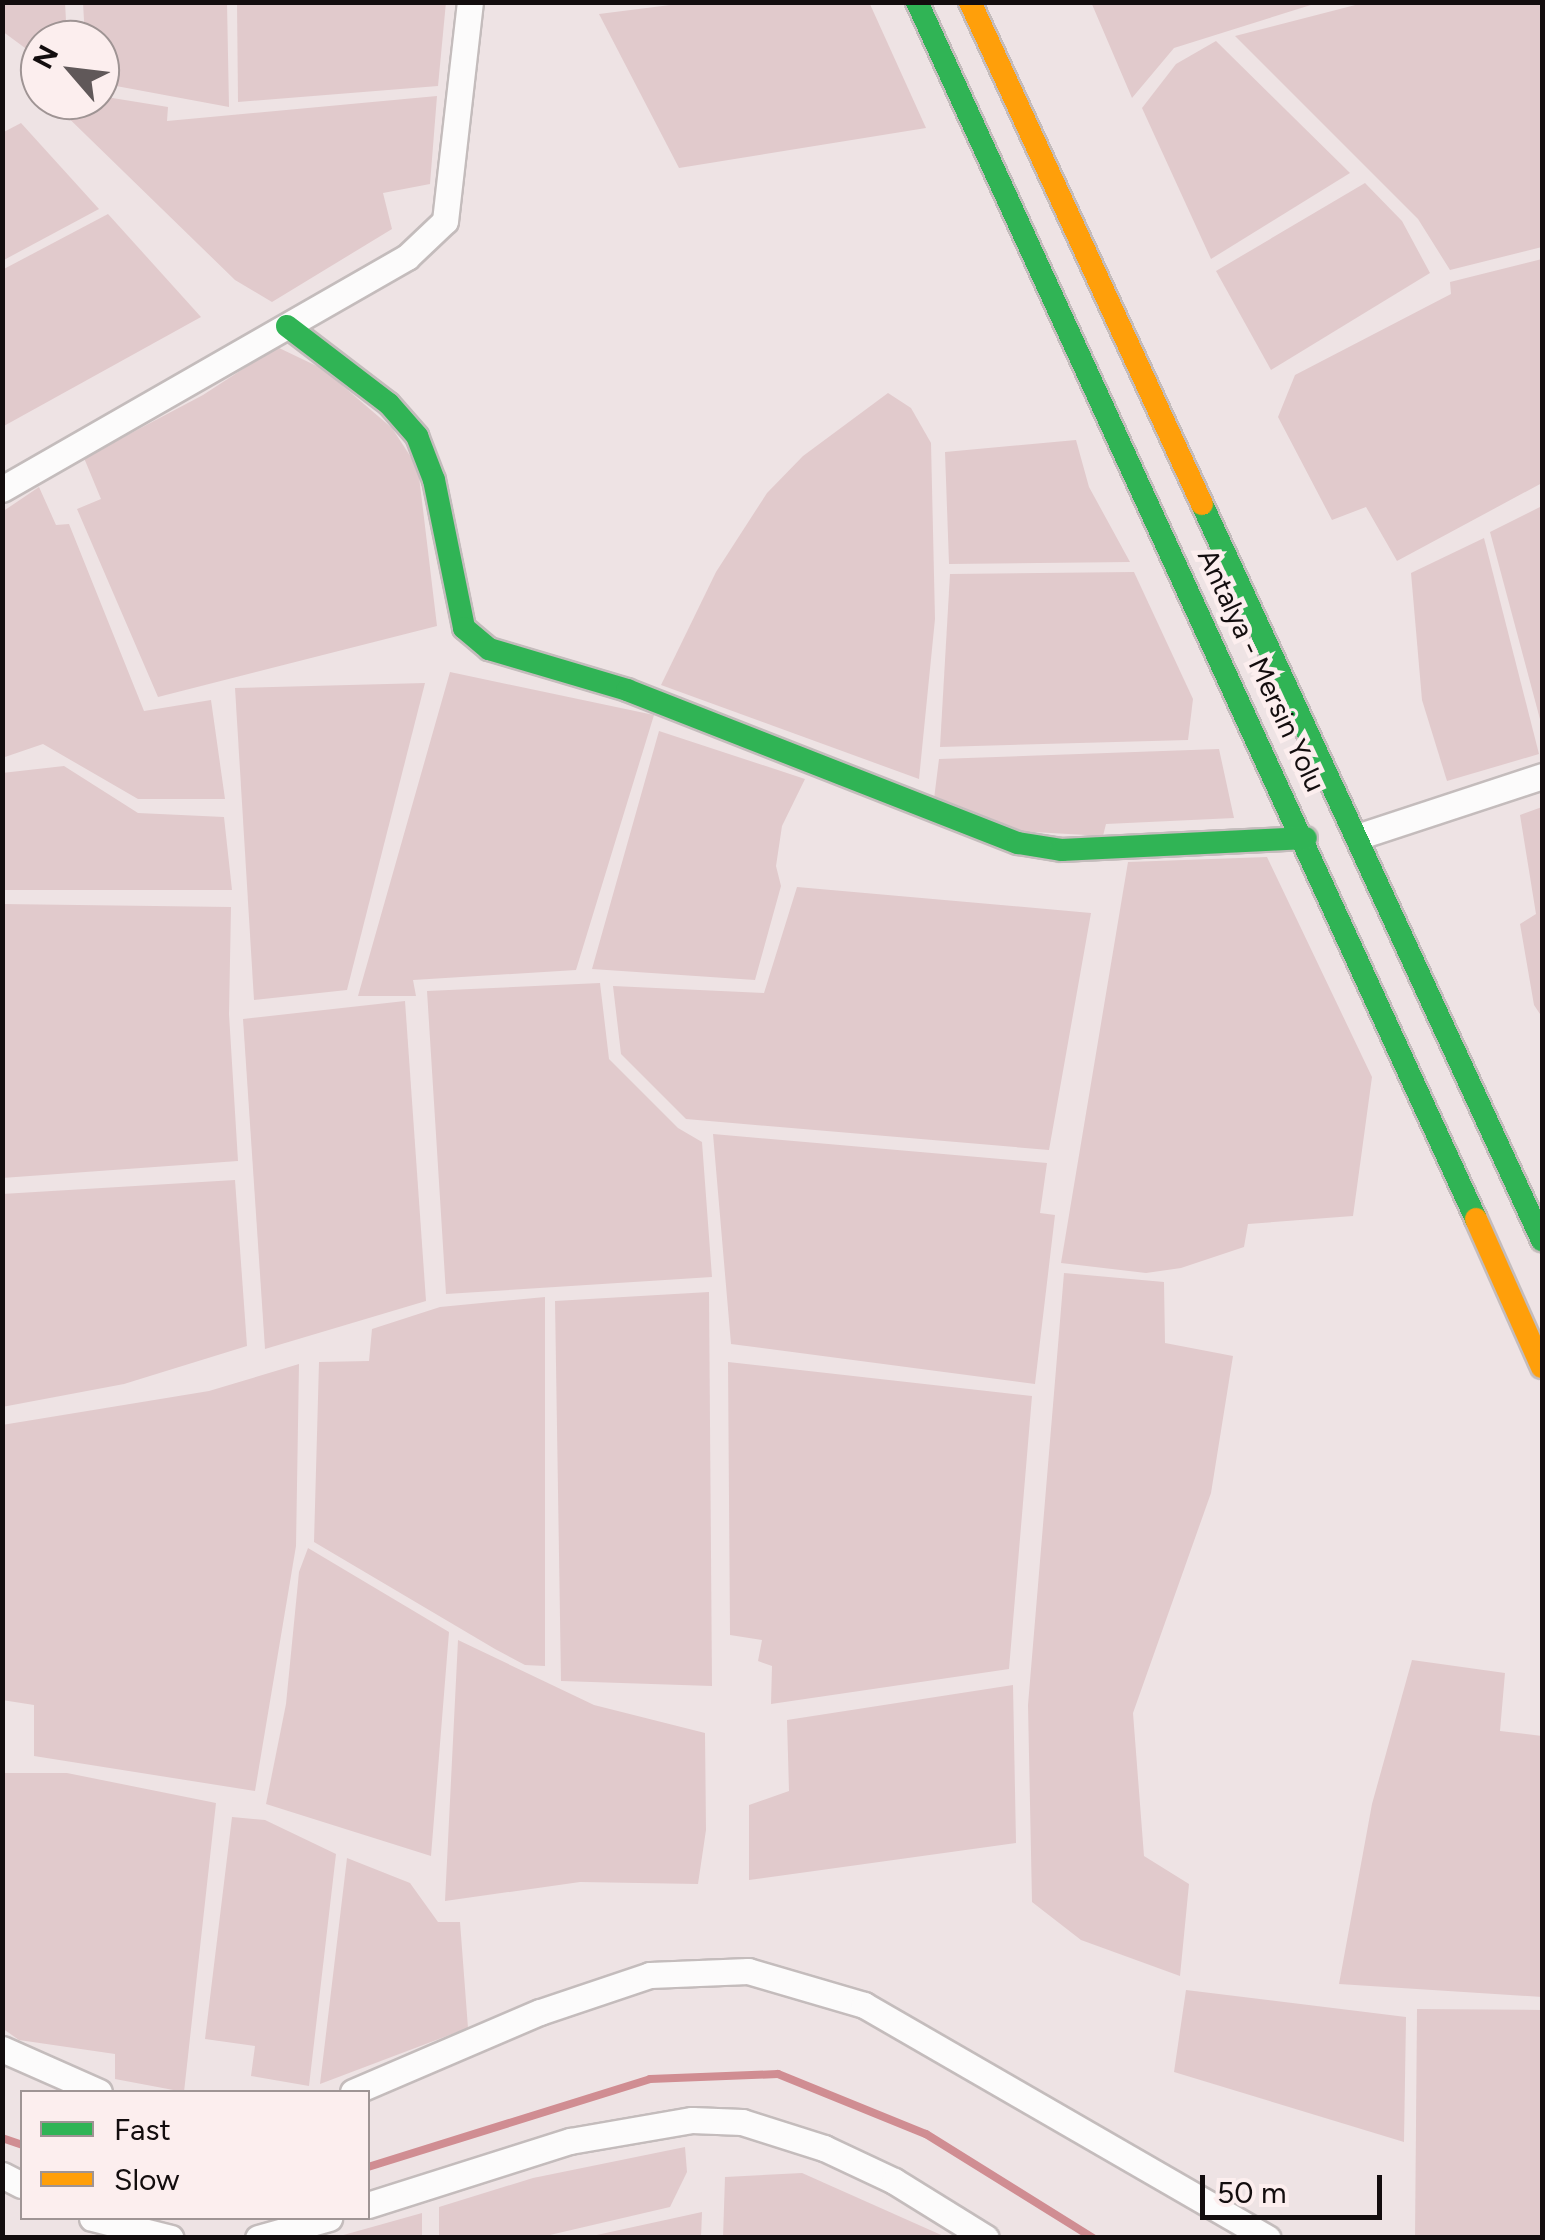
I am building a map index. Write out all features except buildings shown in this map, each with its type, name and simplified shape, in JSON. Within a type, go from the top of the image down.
[{"type":"main road","name":"Antalya - Mersin Yolu","points":[[917,2],[1306,838],[1542,1367]]},
{"type":"main road","name":"Antalya - Mersin Yolu","points":[[970,2],[1360,836],[1542,1240]]},
{"type":"main road","points":[[287,326],[388,404],[418,436],[434,480],[464,628],[489,649],[627,690],[1018,843],[1062,850],[1306,838]]},
{"type":"street","points":[[2,489],[407,257],[445,221],[470,2]]},
{"type":"street","points":[[1360,836],[1542,776]]},
{"type":"street","points":[[358,2090],[540,2012],[650,1974],[748,1971],[864,2005],[1267,2238]]},
{"type":"street","points":[[2,2049],[95,2090]]},
{"type":"street","points":[[370,2204],[570,2142],[692,2120],[742,2122],[824,2148],[894,2180],[986,2238]]},
{"type":"street","points":[[100,2220],[164,2237]]},
{"type":"street","points":[[258,2238],[322,2220]]},
{"type":"waterway","points":[[370,2166],[650,2079],[778,2074],[926,2134],[1093,2238]]},
{"type":"waterway","points":[[2,2138],[20,2144]]},
{"type":"traffic: fast","points":[[917,2],[1476,1219]]},
{"type":"traffic: fast","points":[[287,326],[389,404],[417,436],[434,480],[464,628],[489,649],[627,690],[1018,843],[1062,850],[1306,838]]},
{"type":"traffic: fast","points":[[1202,504],[1542,1240]]},
{"type":"traffic: slow","points":[[970,2],[1202,504]]},
{"type":"traffic: slow","points":[[1476,1219],[1542,1367]]}]
